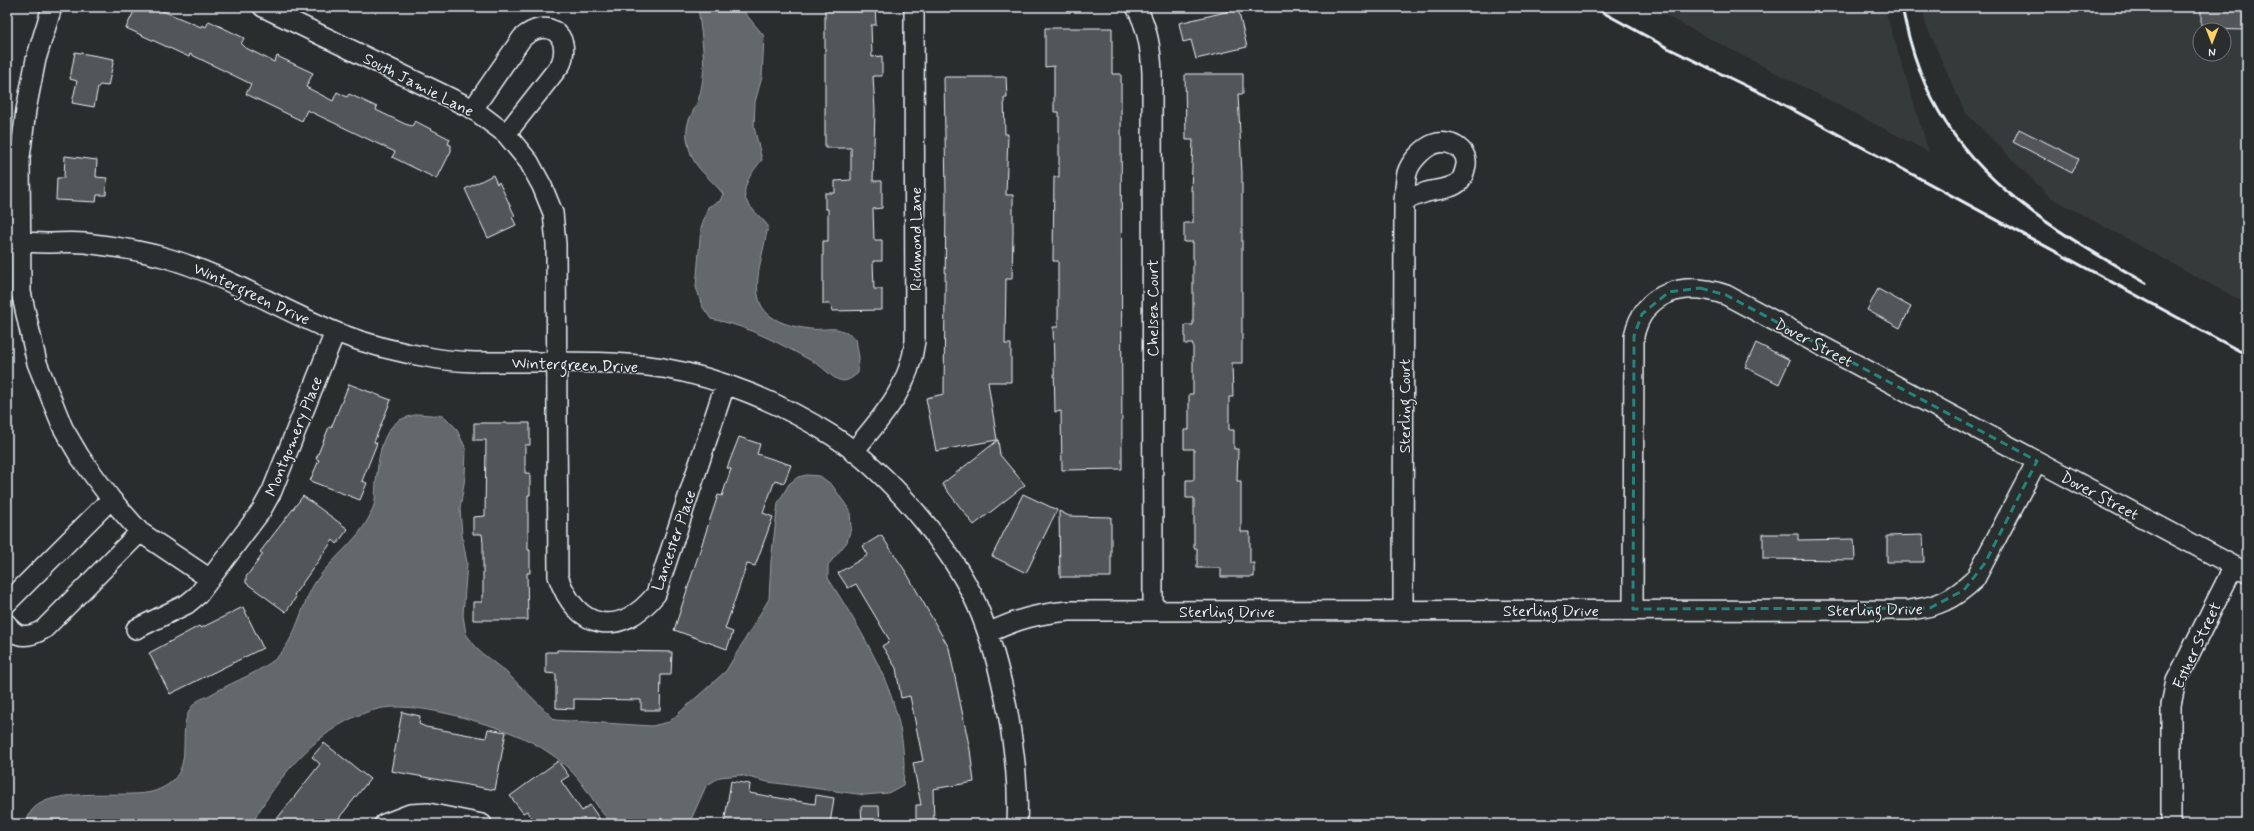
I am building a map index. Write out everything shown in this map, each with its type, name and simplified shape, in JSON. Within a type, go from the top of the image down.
[{"type":"street","points":[[52,7],[36,59],[26,110],[11,243],[37,362],[63,428],[80,457],[111,499],[140,532],[210,580]]},
{"type":"street","name":"South Jamie Lane","points":[[263,7],[473,109],[506,134],[529,162],[542,186],[553,213],[556,244],[558,362]]},
{"type":"street","name":"Richmond Lane","points":[[853,452],[897,397],[904,384],[913,357],[915,341],[914,7]]},
{"type":"street","name":"Chelsea Court","points":[[1136,7],[1146,32],[1151,56],[1153,611]]},
{"type":"street","points":[[473,109],[522,38],[529,32],[539,28],[551,28],[559,35],[564,44],[565,54],[561,64],[506,134]]},
{"type":"street","name":"Sterling Court","points":[[1403,610],[1404,201]]},
{"type":"street","name":"Wintergreen Drive","points":[[11,243],[84,243],[158,255],[196,266],[335,332],[366,343],[437,359],[477,362],[603,362],[665,369],[699,376],[725,385],[769,402],[804,419],[836,438],[869,464],[897,493],[945,549],[976,605],[988,633],[999,667],[1012,739],[1018,800],[1017,824]]},
{"type":"street","name":"Dover Street","points":[[1633,609],[1634,336],[1636,325],[1650,304],[1669,292],[1684,288],[1700,288],[1726,295],[2241,570]]},
{"type":"street","name":"Montgomery Place","points":[[136,629],[187,604],[198,595],[261,511],[272,491],[335,332]]},
{"type":"street","name":"Lancester Place","points":[[558,362],[558,576],[563,594],[584,616],[596,622],[613,622],[631,618],[646,607],[656,594],[725,385]]},
{"type":"street","name":"Sterling Drive","points":[[988,633],[1018,619],[1042,614],[1069,611],[1633,609],[1909,610],[1930,608],[1954,597],[1975,579],[2037,461]]},
{"type":"street","points":[[7,603],[111,499]]},
{"type":"street","points":[[7,624],[16,635],[34,635],[44,629],[140,532]]},
{"type":"street","name":"Esther Street","points":[[2171,824],[2171,705],[2176,681],[2241,570]]},
{"type":"street","points":[[384,824],[410,814],[428,813],[482,824]]},
{"type":"highlighted area","points":[[1700,288],[1726,295],[2037,461],[1985,563],[1964,590],[1930,608],[1633,609],[1634,336],[1642,314],[1669,292]]},
{"type":"shaded area","points":[[698,7],[740,7],[764,36],[762,77],[755,102],[754,127],[762,160],[748,179],[745,191],[747,202],[768,226],[760,263],[758,294],[762,306],[771,316],[787,324],[810,329],[838,329],[856,339],[859,358],[858,373],[845,381],[836,379],[817,364],[766,337],[739,326],[711,319],[702,306],[696,287],[701,228],[708,207],[720,201],[723,194],[693,160],[688,143],[687,126],[698,99],[703,80],[703,48]]},
{"type":"shaded area","points":[[1649,7],[1884,7],[1929,152]]},
{"type":"shaded area","points":[[1923,7],[2247,7],[2247,304],[2050,197],[1965,112],[1925,23]]},
{"type":"shaded area","points":[[418,414],[444,416],[456,428],[466,449],[465,477],[460,509],[462,535],[467,563],[463,615],[466,634],[479,651],[506,672],[555,720],[652,726],[669,722],[726,671],[769,599],[771,561],[778,503],[789,484],[798,477],[807,475],[820,476],[832,485],[850,511],[851,528],[847,542],[828,565],[828,578],[871,650],[893,702],[900,729],[904,757],[903,785],[888,793],[865,795],[768,782],[740,775],[720,777],[706,786],[689,824],[613,824],[601,811],[582,783],[570,770],[556,757],[532,742],[479,722],[447,714],[423,709],[388,707],[358,715],[339,725],[321,738],[304,753],[275,787],[252,824],[27,824],[32,810],[44,802],[61,797],[141,793],[155,791],[170,783],[178,774],[182,763],[185,726],[188,714],[194,704],[199,700],[263,668],[278,656],[285,647],[296,628],[313,586],[328,566],[355,538],[369,517],[375,503],[379,457],[384,439],[393,425],[406,417]]},
{"type":"building","points":[[136,7],[153,7],[201,27],[202,25],[206,27],[209,21],[244,38],[241,44],[244,47],[274,62],[277,56],[313,73],[306,87],[333,101],[337,92],[347,97],[349,94],[377,107],[376,110],[405,124],[412,126],[415,121],[450,139],[448,144],[451,145],[451,151],[437,179],[392,157],[395,152],[307,110],[302,121],[246,94],[251,84],[190,54],[189,57],[126,28]]},
{"type":"building","points":[[825,7],[875,7],[876,25],[871,25],[872,57],[882,56],[882,76],[873,76],[875,110],[873,181],[882,181],[882,208],[873,209],[874,240],[882,240],[882,261],[873,261],[874,289],[882,289],[882,310],[832,311],[831,304],[823,304],[823,241],[828,241],[828,209],[825,209],[825,193],[835,193],[835,181],[851,180],[851,148],[825,148]]},
{"type":"building","points":[[2201,7],[2247,7],[2247,30],[2232,30],[2232,22],[2201,22]]},
{"type":"building","points":[[1238,9],[1247,47],[1196,59],[1191,40],[1183,42],[1179,23]]},
{"type":"building","points":[[1045,28],[1112,28],[1112,74],[1121,74],[1122,469],[1062,470],[1061,411],[1055,412],[1053,327],[1058,327],[1058,261],[1053,261],[1054,177],[1059,177],[1059,112],[1054,112],[1054,66],[1045,67]]},
{"type":"building","points":[[75,52],[114,59],[108,86],[100,85],[98,87],[94,107],[72,103],[77,81],[70,79]]},
{"type":"building","points":[[1185,74],[1243,74],[1243,94],[1238,94],[1242,173],[1242,363],[1232,363],[1233,397],[1229,397],[1229,430],[1234,430],[1234,449],[1238,449],[1237,481],[1241,481],[1241,532],[1250,532],[1250,563],[1254,563],[1254,577],[1221,577],[1221,568],[1197,568],[1197,548],[1194,548],[1194,498],[1186,498],[1186,480],[1194,480],[1194,449],[1184,449],[1184,430],[1189,430],[1189,394],[1193,394],[1193,344],[1185,344],[1185,325],[1193,325],[1193,242],[1184,242],[1184,223],[1193,223],[1193,191],[1191,191],[1193,140],[1186,140]]},
{"type":"building","points":[[944,77],[1006,77],[1007,98],[1004,98],[1005,134],[1008,134],[1006,195],[1013,195],[1013,233],[1012,279],[1006,279],[1005,344],[1011,344],[1011,382],[988,382],[997,440],[936,451],[926,398],[944,394],[946,195]]},
{"type":"building","points":[[2019,129],[2079,159],[2072,173],[2013,142]]},
{"type":"building","points":[[65,156],[97,160],[96,177],[107,178],[106,195],[97,195],[96,202],[56,200],[57,178],[64,178]]},
{"type":"building","points":[[493,175],[497,184],[499,182],[515,216],[512,217],[516,225],[488,238],[465,189]]},
{"type":"building","points":[[1878,289],[1911,307],[1900,328],[1867,310]]},
{"type":"building","points":[[1756,343],[1790,360],[1779,384],[1745,367]]},
{"type":"building","points":[[349,384],[391,400],[374,442],[377,443],[362,481],[367,483],[360,500],[310,481],[319,460],[316,459],[329,427],[331,428]]},
{"type":"building","points":[[474,423],[530,423],[530,445],[525,445],[525,473],[530,473],[530,495],[528,495],[528,550],[530,550],[530,573],[527,573],[528,620],[473,620],[473,602],[482,602],[483,595],[482,534],[473,534],[473,517],[485,516],[486,440],[474,440]]},
{"type":"building","points":[[739,437],[760,444],[757,454],[791,465],[784,483],[775,480],[763,513],[773,517],[755,566],[747,564],[725,629],[733,632],[727,649],[674,630],[718,495],[722,496],[731,469],[727,468]]},
{"type":"building","points":[[998,440],[1000,455],[1025,485],[974,525],[942,484]]},
{"type":"building","points":[[1023,494],[1057,510],[1026,573],[992,556]]},
{"type":"building","points":[[303,496],[348,529],[337,544],[333,540],[294,595],[296,597],[286,612],[246,583],[246,577],[263,554],[260,552]]},
{"type":"building","points":[[1059,511],[1069,516],[1111,517],[1111,577],[1060,577]]},
{"type":"building","points":[[1763,534],[1798,534],[1798,540],[1854,539],[1855,560],[1763,559]]},
{"type":"building","points":[[881,535],[906,572],[949,648],[970,750],[974,782],[933,789],[934,824],[916,824],[916,805],[921,805],[913,763],[923,761],[910,696],[901,698],[896,668],[882,646],[890,641],[856,584],[848,588],[838,573],[868,555],[863,546]]},
{"type":"building","points":[[1923,535],[1924,562],[1887,562],[1887,536]]},
{"type":"building","points":[[243,607],[263,648],[170,694],[149,653],[199,626],[201,628]]},
{"type":"building","points":[[557,650],[672,652],[671,675],[661,675],[660,710],[641,710],[641,700],[574,699],[574,709],[556,708],[556,674],[546,673],[546,652],[557,652]]},
{"type":"building","points":[[402,712],[420,716],[419,724],[426,727],[486,738],[488,729],[506,732],[495,790],[391,771]]},
{"type":"building","points":[[324,743],[370,779],[335,823],[330,820],[327,824],[273,824],[320,764],[312,757]]},
{"type":"building","points":[[558,761],[569,776],[561,781],[582,811],[590,805],[603,824],[537,824],[527,811],[523,813],[510,796]]},
{"type":"building","points":[[731,781],[750,784],[749,793],[815,804],[816,795],[834,798],[830,824],[724,824]]},
{"type":"building","points":[[861,806],[879,806],[880,824],[862,824]]},
{"type":"railway","points":[[1593,7],[1668,48],[1771,98],[2247,355]]},
{"type":"railway","points":[[1902,7],[1913,52],[1924,82],[1938,110],[1965,149],[1987,173],[2036,215],[2091,251],[2146,283]]}]
